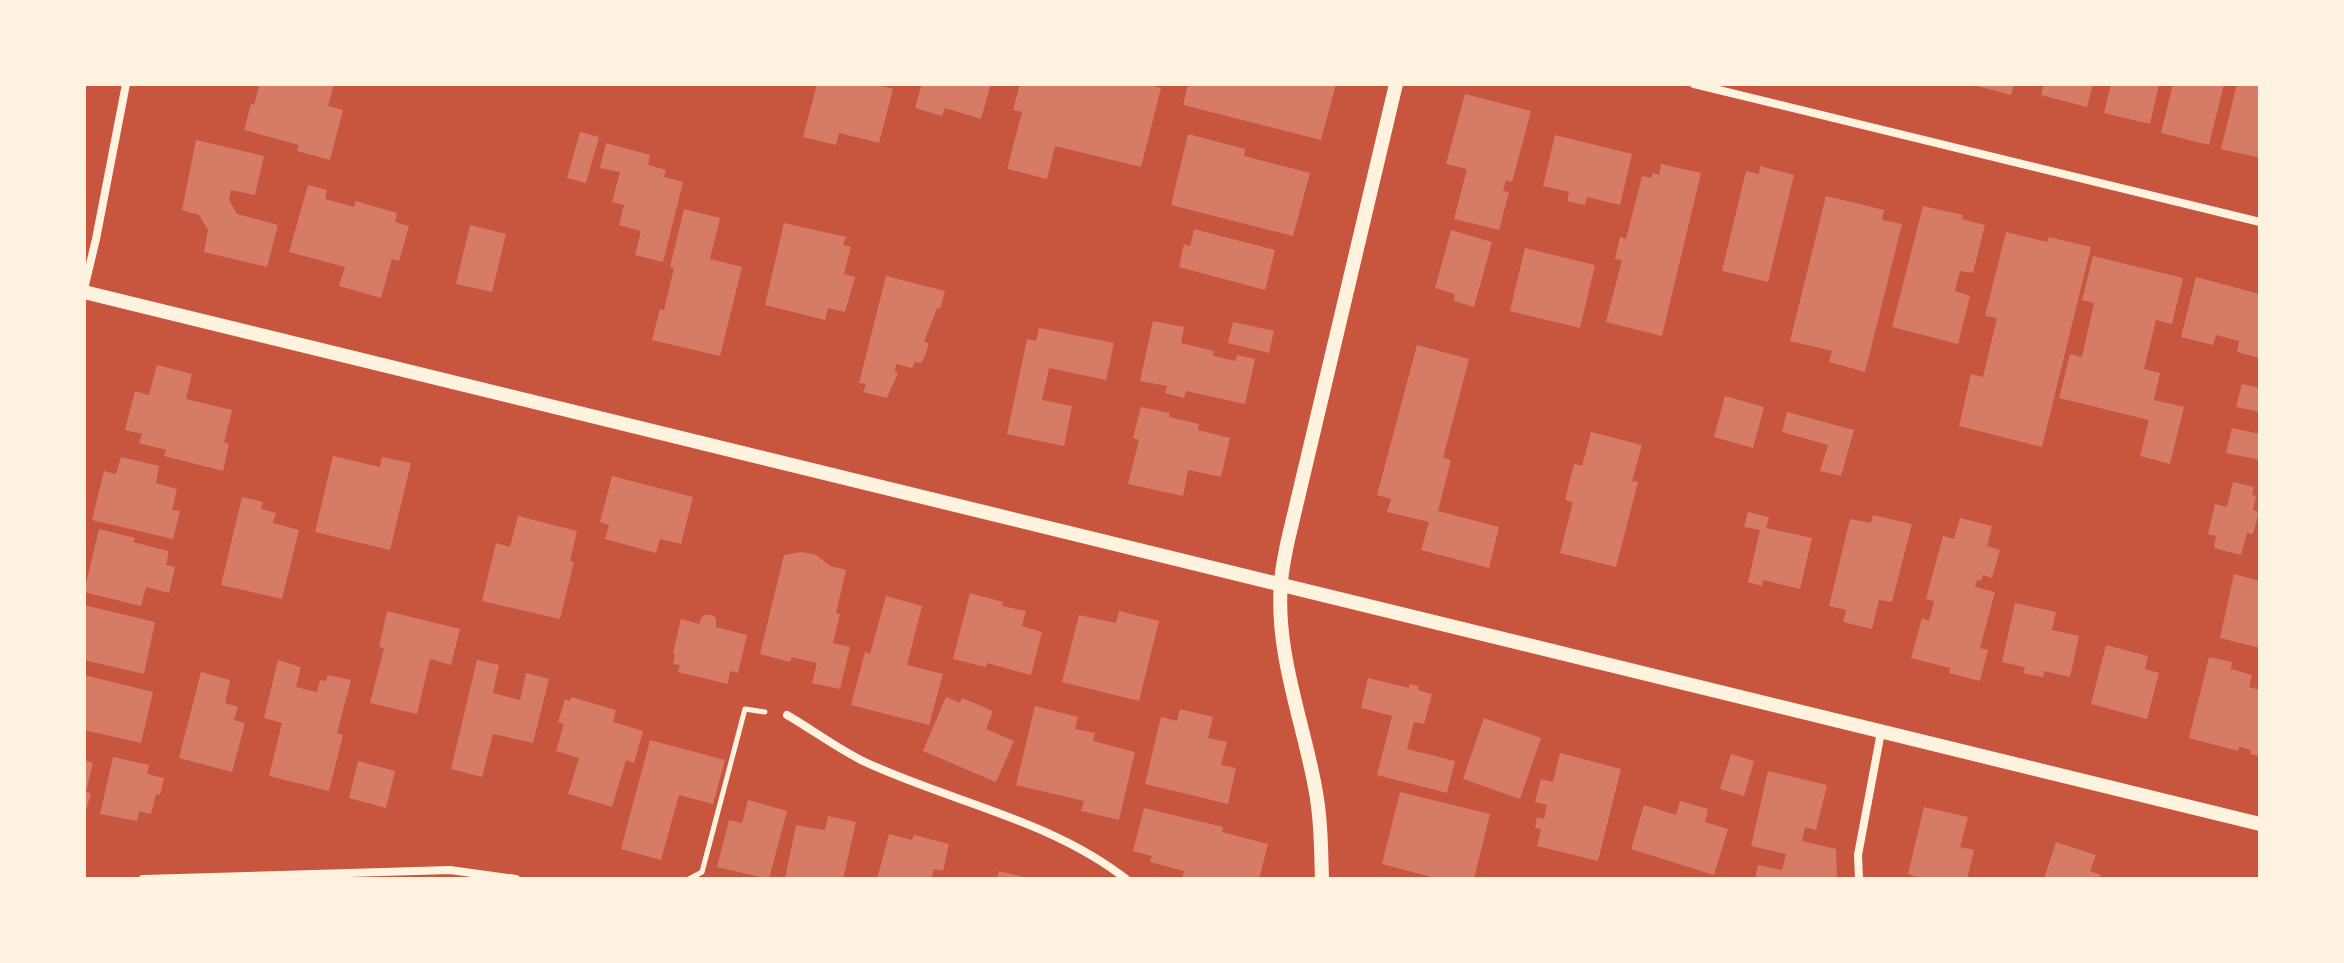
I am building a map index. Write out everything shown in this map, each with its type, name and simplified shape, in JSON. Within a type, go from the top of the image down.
[{"type":"street","points":[[126,84],[84,290],[2260,824]]},
{"type":"street","points":[[1322,879],[1320,819],[1292,688],[1282,628],[1280,584],[1396,84]]},
{"type":"street","points":[[1694,84],[2260,222]]},
{"type":"street","points":[[787,715],[864,762],[1045,832],[1104,861],[1126,879]]},
{"type":"street","points":[[1859,879],[1858,855],[1881,732]]},
{"type":"street","points":[[143,879],[450,870],[516,879]]},
{"type":"path","points":[[689,879],[702,872],[745,709]]},
{"type":"building","points":[[252,84],[334,84],[328,106],[343,110],[330,160],[297,151],[299,145],[244,130],[259,87]]},
{"type":"building","points":[[817,84],[875,84],[893,89],[879,143],[839,133],[836,145],[803,137]]},
{"type":"building","points":[[922,84],[991,84],[981,119],[945,108],[942,116],[915,108]]},
{"type":"building","points":[[1020,84],[1146,84],[1161,88],[1141,167],[1055,146],[1047,179],[1007,169],[1022,112],[1013,110]]},
{"type":"building","points":[[1188,84],[1336,84],[1321,140],[1183,105]]},
{"type":"building","points":[[1970,84],[2014,84],[2011,95]]},
{"type":"building","points":[[2044,84],[2093,84],[2087,107],[2041,95]]},
{"type":"building","points":[[2111,84],[2159,84],[2150,124],[2104,113]]},
{"type":"building","points":[[2173,84],[2224,84],[2209,145],[2161,133]]},
{"type":"building","points":[[2237,84],[2260,84],[2260,158],[2221,149]]},
{"type":"building","points":[[1465,94],[1531,111],[1512,182],[1506,180],[1503,191],[1509,192],[1499,230],[1454,219],[1467,169],[1446,164]]},
{"type":"building","points":[[580,132],[599,137],[586,183],[567,178]]},
{"type":"building","points":[[1188,134],[1245,149],[1244,156],[1310,173],[1293,236],[1171,205]]},
{"type":"building","points":[[1555,135],[1632,154],[1620,205],[1587,197],[1585,205],[1567,201],[1569,192],[1543,186]]},
{"type":"building","points":[[196,140],[264,156],[255,195],[231,190],[229,200],[237,214],[278,225],[267,267],[204,252],[208,230],[199,215],[182,210]]},
{"type":"building","points":[[606,143],[650,155],[648,165],[666,170],[664,177],[683,182],[663,262],[635,255],[641,231],[619,225],[624,205],[612,202],[620,172],[600,168]]},
{"type":"building","points":[[1661,164],[1701,173],[1662,336],[1606,322],[1622,260],[1615,259],[1620,237],[1626,239],[1642,176],[1651,178],[1653,173],[1659,175]]},
{"type":"building","points":[[1760,166],[1794,175],[1768,282],[1722,271],[1746,171],[1759,174]]},
{"type":"building","points":[[308,185],[327,190],[325,199],[354,207],[356,201],[397,213],[395,222],[409,226],[399,261],[392,259],[381,298],[339,286],[345,267],[289,252]]},
{"type":"building","points":[[1826,196],[1884,210],[1882,220],[1902,224],[1865,372],[1829,362],[1832,351],[1790,341]]},
{"type":"building","points":[[1923,206],[1963,215],[1962,219],[1985,225],[1973,273],[1960,271],[1955,291],[1970,296],[1958,344],[1892,327]]},
{"type":"building","points":[[684,209],[720,218],[710,259],[742,267],[720,356],[652,340],[660,309],[664,310],[674,268],[670,267]]},
{"type":"building","points":[[784,223],[846,237],[843,245],[851,247],[844,274],[855,277],[845,312],[828,308],[825,320],[765,305]]},
{"type":"building","points":[[470,225],[506,234],[492,292],[456,284]]},
{"type":"building","points":[[1194,229],[1275,250],[1265,290],[1179,267],[1184,244],[1190,246]]},
{"type":"building","points":[[1451,230],[1492,242],[1474,307],[1454,301],[1455,294],[1435,288]]},
{"type":"building","points":[[2006,232],[2047,242],[2049,237],[2091,247],[2042,447],[1959,426],[1971,374],[1983,377],[1997,318],[1985,316]]},
{"type":"building","points":[[1525,248],[1595,265],[1580,328],[1510,311]]},
{"type":"building","points":[[2093,256],[2183,278],[2172,324],[2156,320],[2144,369],[2160,373],[2154,400],[2184,407],[2170,464],[2140,456],[2149,420],[2059,398],[2070,354],[2082,357],[2094,303],[2082,300]]},
{"type":"building","points":[[886,276],[945,291],[924,342],[929,343],[925,356],[921,363],[915,362],[912,368],[896,364],[895,372],[898,373],[887,398],[863,392],[866,384],[859,383]]},
{"type":"building","points":[[2196,277],[2260,294],[2260,358],[2237,352],[2239,341],[2216,335],[2213,345],[2181,337]]},
{"type":"building","points":[[1153,321],[1184,327],[1181,343],[1214,351],[1213,356],[1236,361],[1237,355],[1255,359],[1245,404],[1186,391],[1184,398],[1165,393],[1167,386],[1140,381]]},
{"type":"building","points":[[1233,322],[1274,331],[1269,353],[1228,343]]},
{"type":"building","points":[[1039,328],[1114,343],[1106,380],[1049,368],[1042,400],[1072,406],[1064,446],[1007,434],[1027,339],[1036,341]]},
{"type":"building","points":[[1417,345],[1469,359],[1443,458],[1451,460],[1438,511],[1499,527],[1489,568],[1421,550],[1429,522],[1387,512],[1391,499],[1377,495]]},
{"type":"building","points":[[157,365],[192,374],[186,399],[232,410],[224,442],[229,444],[223,471],[164,456],[166,450],[139,443],[142,434],[125,430],[135,391],[149,395]]},
{"type":"building","points":[[2242,384],[2260,388],[2260,412],[2236,407]]},
{"type":"building","points":[[1725,396],[1764,407],[1753,448],[1714,437]]},
{"type":"building","points":[[1141,407],[1170,413],[1169,417],[1199,424],[1198,430],[1230,438],[1221,477],[1188,470],[1183,496],[1128,484],[1139,440],[1133,438]]},
{"type":"building","points":[[1787,412],[1854,430],[1841,476],[1820,471],[1828,445],[1782,432]]},
{"type":"building","points":[[2232,428],[2260,434],[2260,460],[2226,453]]},
{"type":"building","points":[[1591,432],[1642,445],[1632,481],[1638,482],[1616,567],[1560,553],[1573,502],[1565,500],[1574,464],[1582,466]]},
{"type":"building","points":[[333,456],[380,467],[382,457],[411,463],[390,550],[315,532]]},
{"type":"building","points":[[121,457],[159,466],[156,483],[177,489],[172,510],[180,511],[173,539],[92,520],[104,471],[116,474]]},
{"type":"building","points":[[612,476],[693,497],[681,544],[660,539],[656,553],[605,539],[609,525],[600,522]]},
{"type":"building","points":[[2233,482],[2254,487],[2253,510],[2259,512],[2253,534],[2247,533],[2241,555],[2214,548],[2216,536],[2208,534],[2215,504],[2227,507]]},
{"type":"building","points":[[242,497],[263,502],[261,509],[276,513],[273,523],[299,530],[282,599],[221,585]]},
{"type":"building","points":[[1748,512],[1769,517],[1766,528],[1812,538],[1800,589],[1763,580],[1762,586],[1748,582],[1760,530],[1744,527]]},
{"type":"building","points":[[1873,515],[1912,524],[1892,602],[1879,600],[1872,629],[1843,622],[1846,610],[1829,606],[1850,519],[1871,523]]},
{"type":"building","points":[[518,516],[577,531],[570,561],[574,562],[560,619],[482,601],[496,543],[510,547]]},
{"type":"building","points":[[1960,518],[1992,526],[1987,546],[2000,550],[1992,578],[1983,575],[1975,587],[1995,592],[1980,648],[1988,650],[1980,681],[1949,673],[1950,668],[1911,658],[1922,618],[1929,621],[1934,601],[1926,599],[1943,536],[1954,539]]},
{"type":"building","points":[[99,529],[169,551],[166,565],[175,567],[169,593],[146,587],[141,606],[84,592]]},
{"type":"building","points":[[802,552],[816,555],[830,566],[846,570],[833,643],[850,647],[840,689],[812,683],[817,663],[792,657],[790,662],[760,654],[784,555]]},
{"type":"building","points":[[2234,574],[2260,581],[2260,648],[2220,638]]},
{"type":"building","points":[[970,593],[1003,602],[1002,606],[1026,611],[1022,626],[1042,632],[1031,675],[987,663],[986,667],[953,659]]},
{"type":"building","points":[[886,596],[922,606],[907,665],[943,674],[929,725],[851,705],[865,652],[870,654]]},
{"type":"building","points":[[2015,603],[2056,612],[2052,630],[2079,636],[2070,677],[2044,671],[2043,677],[2023,673],[2025,667],[2002,662]]},
{"type":"building","points":[[84,605],[155,622],[144,674],[84,660]]},
{"type":"building","points":[[387,611],[460,629],[451,665],[430,659],[417,714],[370,703],[384,648],[379,647]]},
{"type":"building","points":[[1119,611],[1159,621],[1139,701],[1062,682],[1079,615],[1116,623]]},
{"type":"building","points":[[703,615],[716,618],[716,627],[747,635],[738,673],[730,671],[728,684],[678,672],[680,665],[673,664],[681,619],[699,624]]},
{"type":"building","points":[[2106,645],[2148,656],[2145,669],[2159,673],[2147,719],[2091,704]]},
{"type":"building","points":[[2209,657],[2232,662],[2231,669],[2252,675],[2249,687],[2260,690],[2260,756],[2250,754],[2251,750],[2239,747],[2238,751],[2189,738]]},
{"type":"building","points":[[278,660],[301,667],[296,687],[317,692],[320,680],[326,681],[328,675],[351,680],[337,733],[343,735],[329,791],[269,776],[282,723],[264,718]]},
{"type":"building","points":[[477,660],[499,665],[493,693],[520,700],[526,673],[549,679],[533,743],[493,734],[482,777],[451,769]]},
{"type":"building","points":[[201,672],[230,680],[225,703],[238,707],[234,720],[245,723],[232,772],[179,758]]},
{"type":"building","points":[[84,675],[153,692],[141,743],[84,730]]},
{"type":"building","points":[[1368,678],[1409,688],[1410,684],[1418,686],[1418,690],[1432,694],[1424,724],[1414,722],[1407,749],[1455,761],[1447,793],[1377,775],[1392,716],[1361,708]]},
{"type":"building","points":[[571,697],[616,710],[613,722],[643,731],[634,763],[626,760],[612,807],[568,794],[579,758],[556,751],[564,724],[558,722],[565,699],[570,701]]},
{"type":"building","points":[[946,697],[960,703],[962,698],[993,711],[986,729],[1014,741],[996,782],[923,751]]},
{"type":"building","points":[[1035,706],[1078,717],[1075,729],[1095,733],[1093,741],[1135,752],[1119,820],[1081,811],[1084,801],[1016,785]]},
{"type":"building","points":[[1180,709],[1213,717],[1208,738],[1227,742],[1221,765],[1236,768],[1228,804],[1145,784],[1161,717],[1177,721]]},
{"type":"building","points":[[1484,718],[1541,738],[1520,799],[1463,779]]},
{"type":"building","points":[[650,740],[725,760],[713,804],[679,795],[661,860],[621,849]]},
{"type":"building","points":[[1560,753],[1621,769],[1598,861],[1537,846],[1541,829],[1535,828],[1537,817],[1544,819],[1547,805],[1535,802],[1541,779],[1553,782]]},
{"type":"building","points":[[1731,754],[1754,761],[1744,796],[1720,789]]},
{"type":"building","points":[[113,757],[149,765],[147,774],[164,778],[151,814],[139,811],[137,821],[100,814]]},
{"type":"building","points":[[84,760],[93,763],[86,792],[91,793],[85,814]]},
{"type":"building","points":[[358,761],[395,771],[386,808],[349,798]]},
{"type":"building","points":[[1768,771],[1827,785],[1816,830],[1805,827],[1802,841],[1836,849],[1837,879],[1755,879],[1758,865],[1782,870],[1786,854],[1751,846]]},
{"type":"building","points":[[1400,792],[1490,814],[1474,879],[1439,879],[1382,864]]},
{"type":"building","points":[[748,800],[787,811],[769,879],[717,867],[729,820],[742,823]]},
{"type":"building","points":[[1680,801],[1708,809],[1705,822],[1728,829],[1714,875],[1631,849],[1644,805],[1676,815]]},
{"type":"building","points":[[1924,807],[1968,817],[1960,847],[1974,850],[1967,879],[1922,879],[1908,874]]},
{"type":"building","points":[[1144,808],[1223,827],[1222,832],[1268,844],[1259,879],[1182,879],[1184,871],[1150,862],[1152,856],[1133,851]]},
{"type":"building","points":[[828,816],[856,822],[843,879],[785,878],[796,825],[825,830]]},
{"type":"building","points":[[889,834],[912,840],[914,835],[949,844],[943,871],[934,869],[931,879],[877,879]]},
{"type":"building","points":[[2056,842],[2096,855],[2090,871],[2101,875],[2099,879],[2044,879]]},
{"type":"building","points":[[999,871],[1027,878],[1027,879],[997,879]]}]
